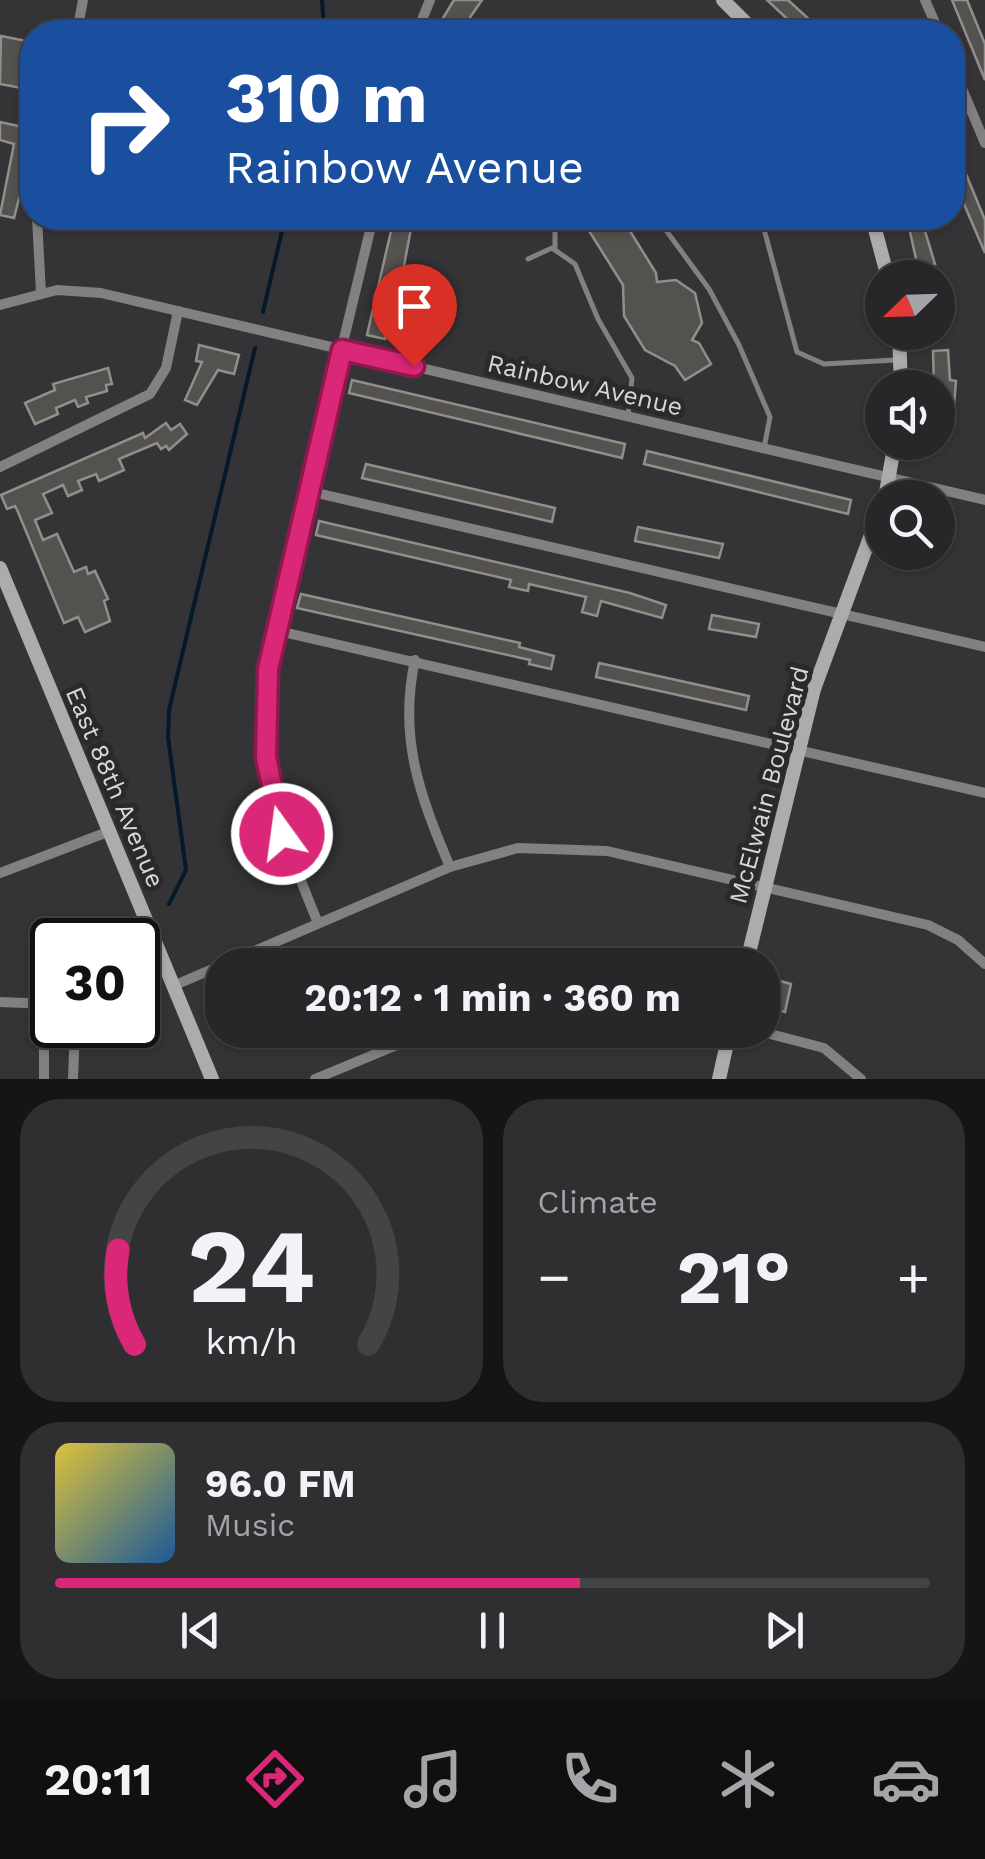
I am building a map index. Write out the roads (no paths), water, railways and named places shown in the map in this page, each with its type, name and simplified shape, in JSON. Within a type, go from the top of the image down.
[{"type":"street","points":[[723,0],[743,20]]},
{"type":"street","points":[[965,96],[985,143]]},
{"type":"street","points":[[37,230],[41,293]]},
{"type":"street","points":[[318,923],[282,834],[268,774],[264,709],[274,630],[370,230]]},
{"type":"street","points":[[875,230],[883,260]]},
{"type":"street","name":"Rainbow Avenue","points":[[0,305],[41,293],[80,290],[985,500]]},
{"type":"street","points":[[0,467],[150,394],[166,368],[178,310]]},
{"type":"street","points":[[900,350],[901,370]]},
{"type":"street","points":[[890,478],[893,460]]},
{"type":"street","points":[[308,492],[985,647]]},
{"type":"street","name":"McElwain Boulevard","points":[[750,948],[796,751],[814,689],[865,553]]},
{"type":"street","name":"East 88th Avenue","points":[[0,568],[145,918]]},
{"type":"street","points":[[274,630],[985,792]]},
{"type":"street","points":[[415,660],[406,712],[409,755],[419,793],[450,867]]},
{"type":"street","points":[[0,873],[110,831]]},
{"type":"street","points":[[173,986],[450,867],[518,848],[586,848],[928,926],[958,940],[985,964]]},
{"type":"street","name":"East 88th Avenue","points":[[160,954],[212,1079]]},
{"type":"street","points":[[0,1002],[30,1003]]},
{"type":"street","points":[[780,1036],[824,1048],[861,1079]]},
{"type":"street","points":[[44,1048],[44,1079]]},
{"type":"street","points":[[73,1079],[75,1048]]},
{"type":"street","points":[[315,1079],[390,1048]]},
{"type":"street","points":[[719,1079],[726,1048]]},
{"type":"lane","points":[[555,230],[555,249]]},
{"type":"lane","points":[[665,230],[713,296],[739,345],[770,417],[764,448]]},
{"type":"lane","points":[[763,230],[797,352],[824,364],[901,360]]},
{"type":"lane","points":[[528,259],[555,249]]},
{"type":"lane","points":[[555,249],[575,264],[598,319],[632,378],[628,416]]},
{"type":"waterway","points":[[322,0],[323,20]]},
{"type":"waterway","points":[[263,312],[282,230]]},
{"type":"waterway","points":[[169,904],[186,870],[168,737],[169,710],[255,348]]}]
